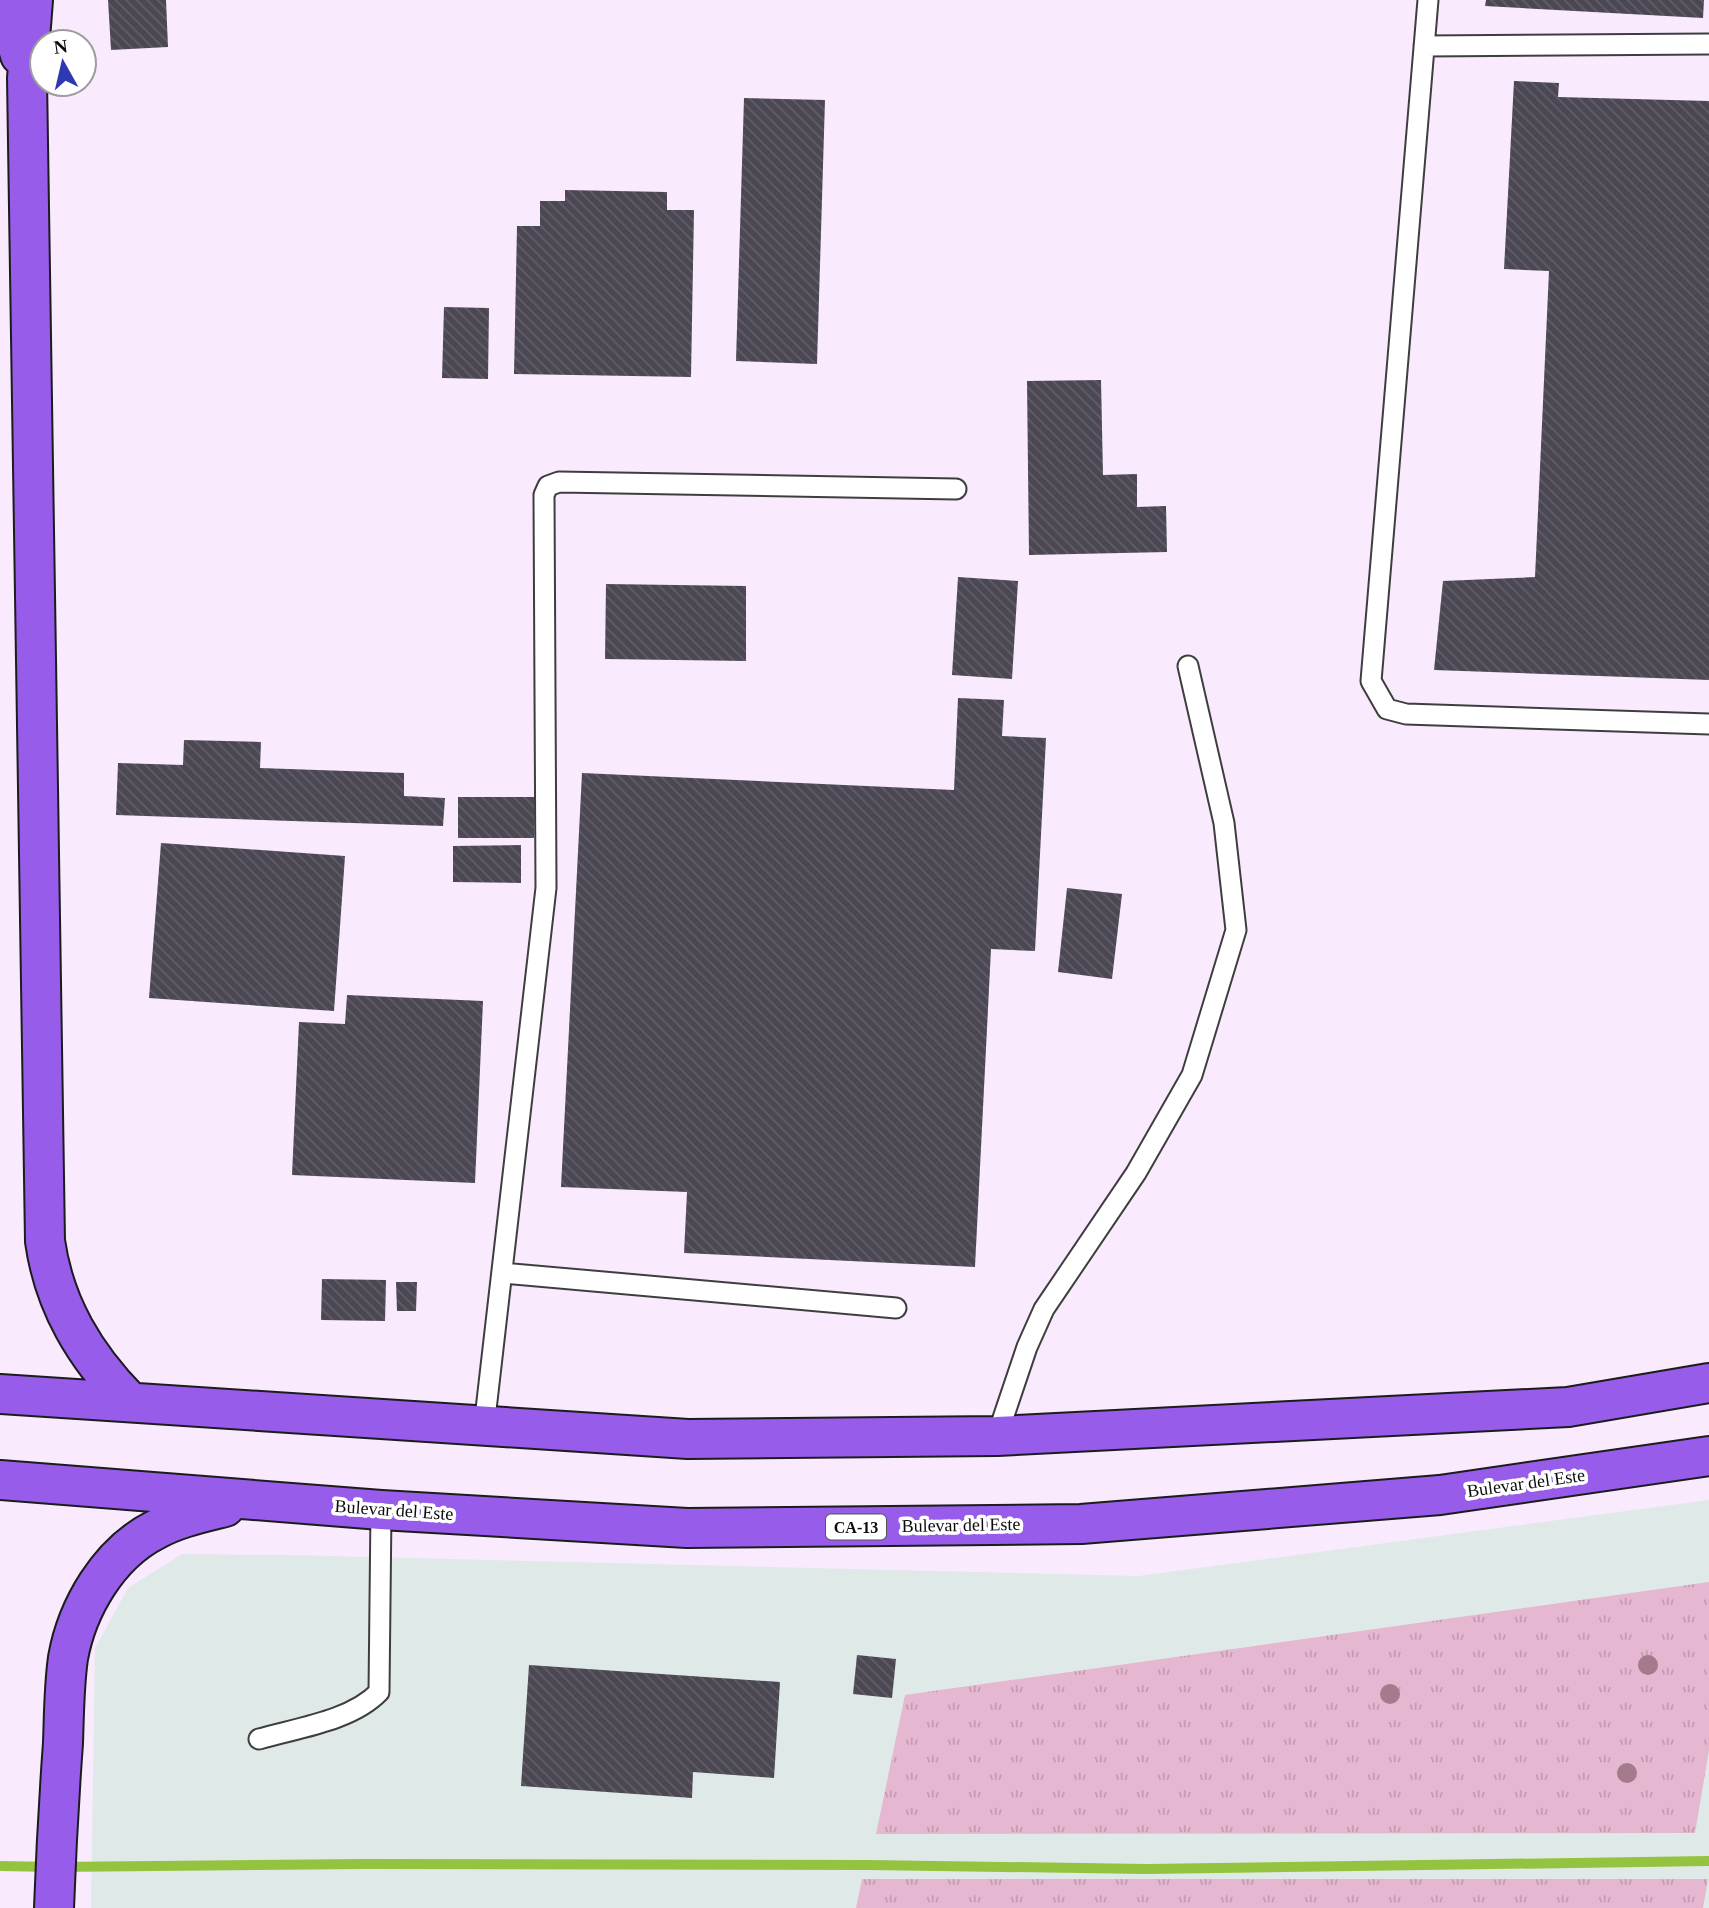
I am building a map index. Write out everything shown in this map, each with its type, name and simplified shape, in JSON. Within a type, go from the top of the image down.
[{"type":"highway","points":[[4,0],[27,78]]},
{"type":"highway","points":[[33,0],[27,78],[45,1241],[49,1269],[57,1294],[78,1339],[113,1385],[130,1402]]},
{"type":"highway","points":[[0,1394],[688,1439],[997,1436],[1568,1407],[1709,1383]]},
{"type":"highway","name":"Bulevar del Este","points":[[0,1480],[381,1510],[687,1528],[1081,1524],[1440,1495],[1709,1456]]},
{"type":"highway","points":[[54,1908],[68,1659],[83,1610],[95,1587],[109,1569],[152,1531],[181,1518],[253,1499]]},
{"type":"lane","points":[[1428,0],[1371,681],[1388,709],[1406,714],[1709,724]]},
{"type":"lane","points":[[1424,46],[1709,44]]},
{"type":"lane","points":[[484,1427],[546,888],[544,495],[548,486],[559,482],[956,489]]},
{"type":"lane","points":[[997,1436],[1027,1347],[1044,1309],[1136,1174],[1192,1075],[1236,930],[1224,823],[1188,666]]},
{"type":"lane","points":[[503,1273],[896,1308]]},
{"type":"lane","points":[[259,1740],[352,1712],[368,1704],[379,1692],[381,1510]]},
{"type":"shaded area","points":[[1709,1500],[1709,1908],[91,1908],[95,1648],[128,1588],[182,1554],[1138,1576]]},
{"type":"green space","points":[[1709,1582],[1709,1750],[1695,1833],[876,1834],[905,1695]]},
{"type":"green space","points":[[862,1879],[1708,1879],[1703,1908],[856,1908]]},
{"type":"building","points":[[108,0],[166,0],[168,47],[111,50]]},
{"type":"building","points":[[1486,0],[1704,0],[1703,18],[1485,6]]},
{"type":"building","points":[[1514,81],[1559,83],[1558,97],[1709,101],[1709,680],[1434,670],[1443,581],[1535,577],[1549,271],[1504,269]]},
{"type":"building","points":[[744,98],[825,100],[817,364],[736,361]]},
{"type":"building","points":[[565,190],[667,192],[667,210],[694,210],[691,377],[514,374],[517,226],[540,226],[540,201],[565,201]]},
{"type":"building","points":[[444,307],[489,308],[488,379],[442,378]]},
{"type":"building","points":[[1101,380],[1103,475],[1137,474],[1137,507],[1166,506],[1167,552],[1029,555],[1027,381]]},
{"type":"building","points":[[958,577],[1018,581],[1012,679],[952,675]]},
{"type":"building","points":[[606,584],[746,586],[746,661],[605,659]]},
{"type":"building","points":[[958,698],[1004,700],[1002,736],[1046,738],[1035,951],[991,949],[975,1267],[684,1253],[687,1192],[561,1187],[582,773],[954,790]]},
{"type":"building","points":[[184,740],[261,742],[260,768],[404,773],[404,796],[445,798],[443,826],[116,815],[118,763],[183,765]]},
{"type":"building","points":[[458,797],[535,797],[534,838],[458,838]]},
{"type":"building","points":[[161,843],[345,856],[334,1011],[149,998]]},
{"type":"building","points":[[521,845],[521,883],[453,882],[453,846]]},
{"type":"building","points":[[1067,888],[1122,894],[1112,979],[1058,972]]},
{"type":"building","points":[[347,995],[483,1001],[475,1183],[292,1175],[299,1022],[345,1024]]},
{"type":"building","points":[[322,1279],[386,1280],[385,1321],[321,1320]]},
{"type":"building","points":[[396,1282],[417,1282],[416,1311],[397,1311]]},
{"type":"building","points":[[857,1655],[896,1659],[892,1698],[853,1694]]},
{"type":"building","points":[[529,1665],[780,1682],[774,1778],[693,1772],[692,1798],[521,1786]]},
{"type":"waterway","points":[[0,1866],[869,1865],[1146,1869],[1709,1861]]}]
